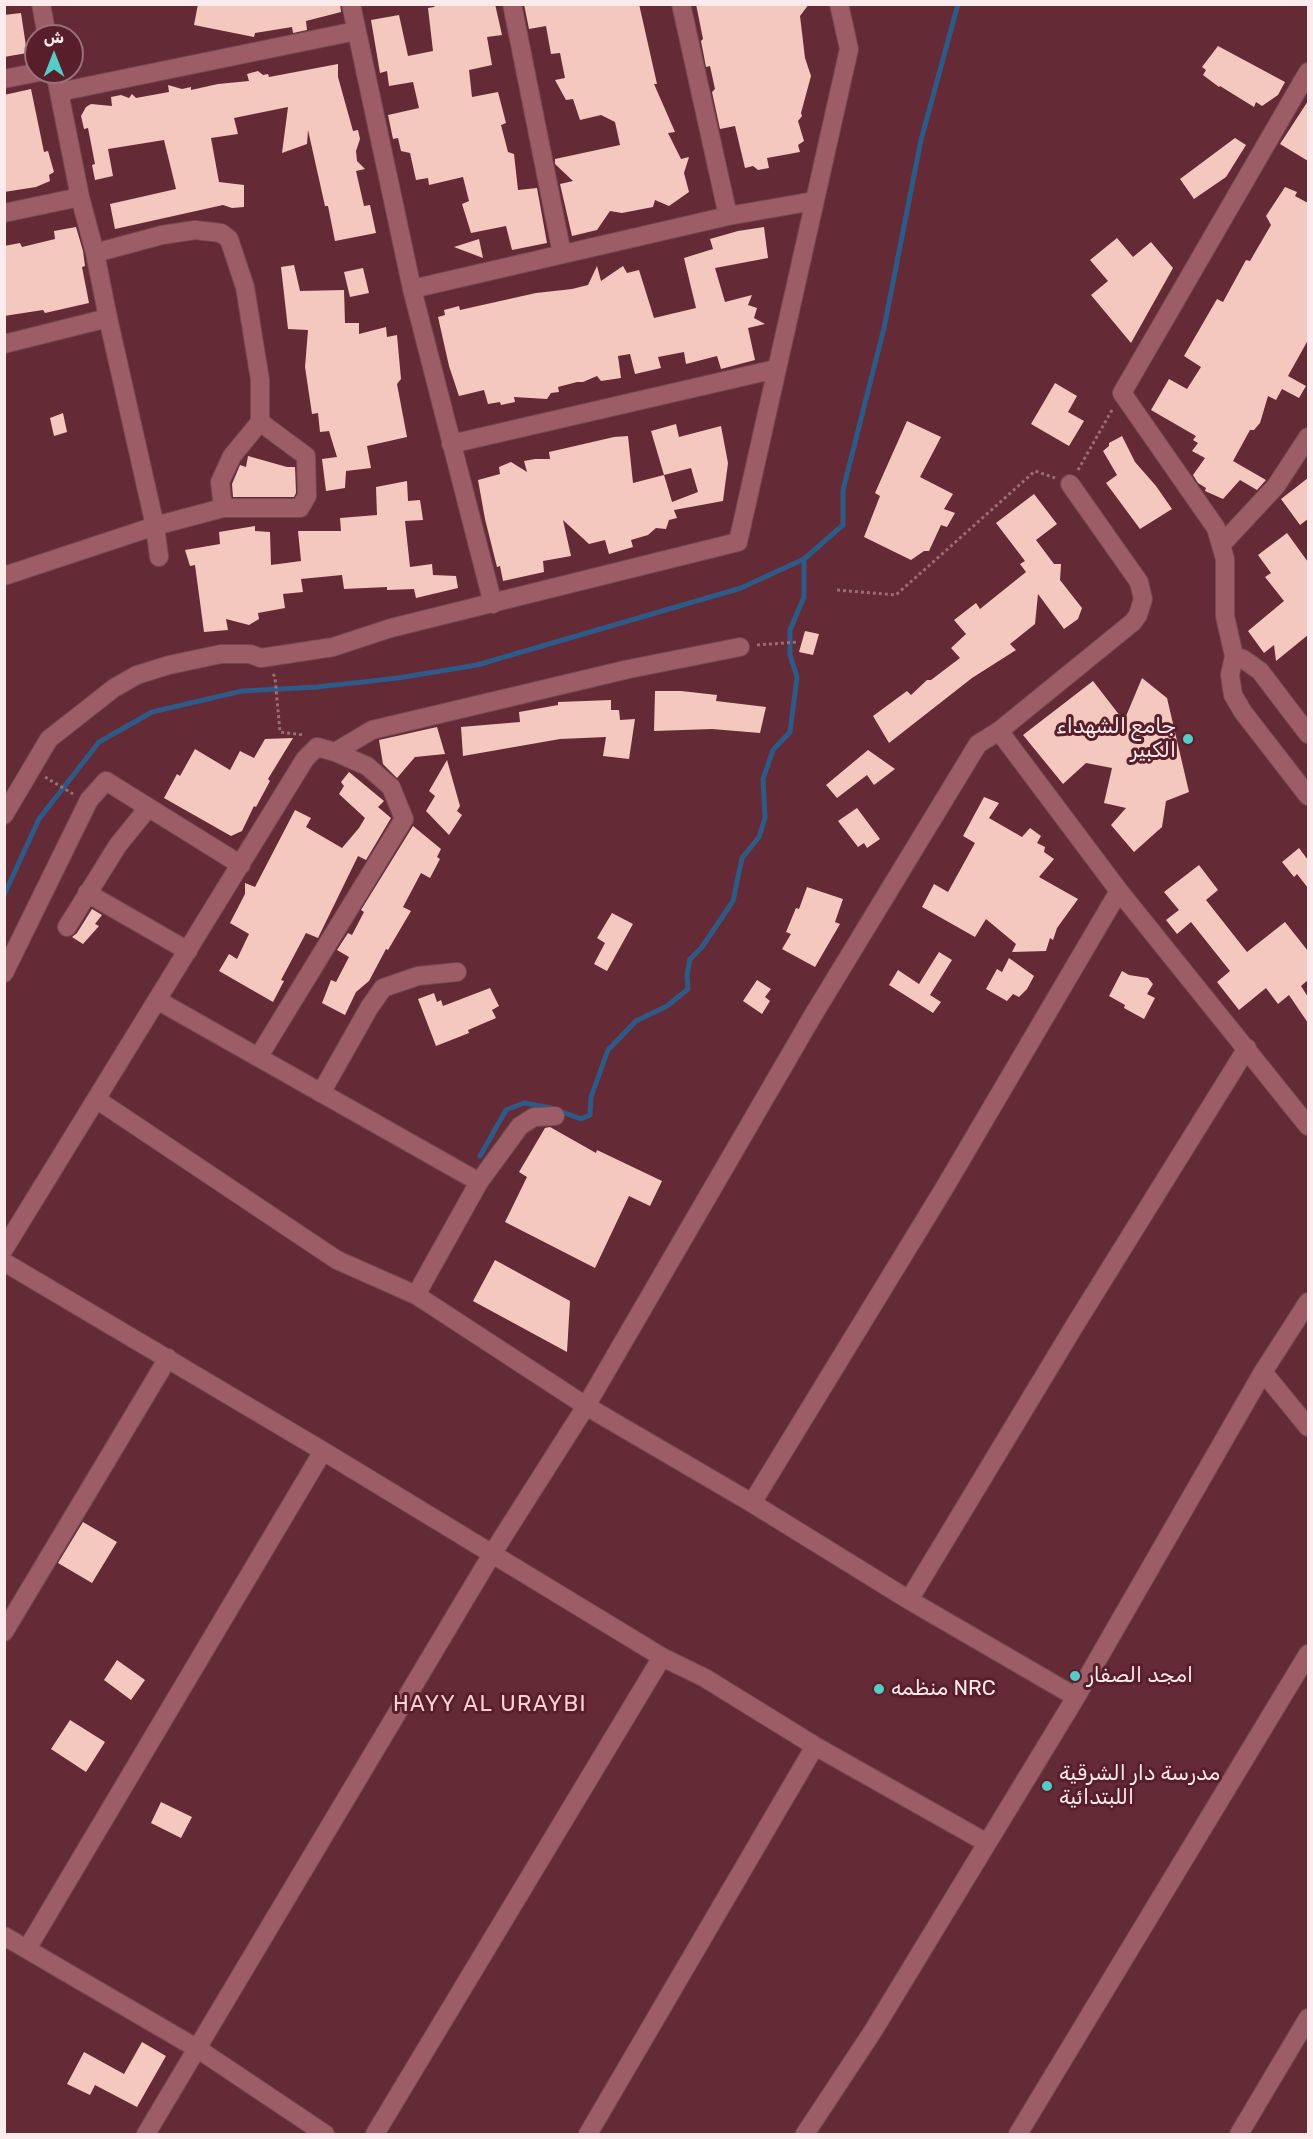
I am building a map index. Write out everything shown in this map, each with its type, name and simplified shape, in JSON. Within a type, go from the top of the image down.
[{"type":"street","points":[[41,4],[45,24]]},
{"type":"street","points":[[351,4],[412,289],[493,604]]},
{"type":"street","points":[[512,4],[562,254]]},
{"type":"street","points":[[681,4],[728,216]]},
{"type":"street","points":[[4,815],[49,740],[114,688],[137,675],[169,665],[221,654],[250,654],[261,658],[333,647],[391,628],[738,542],[849,49],[839,4]]},
{"type":"street","points":[[59,92],[356,30]]},
{"type":"street","points":[[1308,74],[1122,393],[1216,528],[1225,559],[1225,616],[1234,656],[1230,675],[1233,695],[1237,704],[1308,796]]},
{"type":"street","points":[[4,79],[24,75]]},
{"type":"street","points":[[57,84],[80,197],[95,253],[155,526],[159,557]]},
{"type":"street","points":[[4,213],[80,197]]},
{"type":"street","points":[[412,289],[728,216],[814,201]]},
{"type":"street","points":[[95,253],[162,235],[195,230],[221,233],[230,239],[245,287],[260,380],[260,422],[232,456],[220,482],[223,508]]},
{"type":"street","points":[[4,344],[108,318]]},
{"type":"street","points":[[451,444],[776,369]]},
{"type":"street","points":[[4,576],[155,526],[223,508],[300,508],[307,496],[306,456],[260,422]]},
{"type":"street","points":[[1222,544],[1276,486],[1308,440]]},
{"type":"street","points":[[146,2134],[492,1554],[586,1406],[812,1017],[978,744],[999,731],[1133,622],[1142,607],[1142,590],[1139,582],[1070,484]]},
{"type":"street","points":[[335,752],[372,730],[629,669],[740,647]]},
{"type":"street","points":[[1234,656],[1260,670],[1308,734]]},
{"type":"street","points":[[999,731],[1119,891],[1308,1126]]},
{"type":"street","points":[[4,1249],[305,759],[317,747],[367,766],[390,787],[404,819],[259,1056]]},
{"type":"street","points":[[4,973],[88,800],[106,781],[241,864]]},
{"type":"street","points":[[67,927],[118,845],[148,808]]},
{"type":"street","points":[[752,1503],[945,1187],[1119,891]]},
{"type":"street","points":[[87,892],[188,951]]},
{"type":"street","points":[[321,1093],[369,1008],[383,988],[418,976],[457,972]]},
{"type":"street","points":[[157,1000],[479,1182]]},
{"type":"street","points":[[909,1600],[1075,1325],[1247,1048]]},
{"type":"street","points":[[96,1099],[337,1260],[416,1295],[586,1406],[752,1503],[909,1600],[1076,1696]]},
{"type":"street","points":[[416,1295],[479,1182],[520,1126],[534,1118],[555,1116]]},
{"type":"street","points":[[4,1262],[323,1451],[662,1657],[705,1678],[815,1746],[987,1843]]},
{"type":"street","points":[[805,2134],[873,2031],[1076,1696],[1263,1372],[1308,1302]]},
{"type":"street","points":[[4,1632],[168,1358]]},
{"type":"street","points":[[1263,1372],[1308,1427]]},
{"type":"street","points":[[27,1949],[323,1451]]},
{"type":"street","points":[[1018,2134],[1308,1654]]},
{"type":"street","points":[[375,2134],[662,1657]]},
{"type":"street","points":[[588,2134],[815,1746]]},
{"type":"street","points":[[4,1936],[198,2049],[325,2134]]},
{"type":"street","points":[[1239,2134],[1308,2018]]},
{"type":"path","points":[[837,590],[896,595],[1035,471],[1070,484],[1122,393]]},
{"type":"path","points":[[766,644],[798,642]]},
{"type":"path","points":[[275,677],[280,732],[304,735],[317,747]]},
{"type":"path","points":[[52,781],[77,797]]},
{"type":"building","points":[[198,4],[340,4],[341,12],[306,21],[307,30],[293,33],[292,27],[255,33],[254,37],[194,25]]},
{"type":"building","points":[[436,4],[442,6],[495,4],[502,35],[487,37],[492,65],[469,70],[472,97],[498,92],[506,123],[501,125],[508,152],[514,154],[518,190],[537,188],[547,243],[512,250],[506,226],[471,233],[462,204],[469,201],[463,177],[429,185],[428,178],[416,180],[410,153],[401,151],[398,138],[393,139],[388,115],[419,108],[413,82],[389,86],[387,71],[380,73],[371,20],[399,15],[408,56],[433,51],[428,8]]},
{"type":"building","points":[[524,4],[639,4],[657,84],[654,84],[675,132],[668,133],[681,159],[689,157],[684,173],[689,192],[669,206],[655,200],[653,207],[622,213],[610,211],[597,230],[572,236],[560,184],[573,181],[555,164],[555,159],[620,145],[615,122],[601,115],[580,120],[573,99],[566,100],[555,80],[565,78],[560,53],[551,54],[546,26],[529,29]]},
{"type":"building","points":[[696,4],[809,4],[800,16],[805,58],[811,76],[802,116],[798,121],[804,141],[798,145],[800,152],[767,158],[769,168],[758,170],[753,166],[745,168],[735,126],[720,129],[712,92],[715,89],[710,66],[706,67]]},
{"type":"building","points":[[21,13],[24,54],[4,57],[4,15]]},
{"type":"building","points":[[1218,46],[1285,82],[1278,95],[1262,106],[1256,102],[1254,107],[1203,75],[1206,70],[1202,67]]},
{"type":"building","points":[[338,64],[338,77],[353,131],[358,130],[360,139],[356,151],[357,161],[365,169],[356,171],[364,206],[370,205],[376,233],[335,241],[308,130],[307,144],[282,153],[288,107],[234,118],[238,134],[211,138],[219,182],[244,185],[244,207],[232,208],[223,205],[115,229],[110,204],[176,189],[164,140],[108,149],[113,176],[95,180],[92,165],[95,164],[88,128],[84,129],[81,116],[86,107],[91,104],[112,106],[111,97],[121,95],[129,98],[132,94],[136,98],[169,92],[168,85],[182,89],[191,87],[191,90],[249,81],[247,74],[258,71],[263,75],[268,74],[269,77]]},
{"type":"building","points":[[31,89],[44,152],[48,151],[54,172],[49,175],[50,181],[36,187],[4,192],[4,95]]},
{"type":"building","points":[[1308,101],[1308,161],[1280,144]]},
{"type":"building","points":[[1235,138],[1246,145],[1226,177],[1194,199],[1180,179]]},
{"type":"building","points":[[1285,187],[1297,192],[1295,196],[1308,203],[1308,340],[1288,376],[1306,386],[1299,398],[1282,389],[1276,400],[1268,396],[1260,423],[1254,430],[1250,430],[1233,461],[1266,480],[1257,490],[1240,480],[1223,499],[1205,491],[1206,488],[1198,483],[1193,475],[1205,458],[1192,451],[1198,443],[1193,440],[1196,436],[1151,410],[1169,379],[1187,389],[1201,367],[1184,356],[1217,299],[1223,302],[1246,260],[1250,261],[1271,225],[1266,216]]},
{"type":"building","points":[[76,227],[83,251],[85,266],[82,267],[89,303],[45,313],[43,310],[4,316],[4,246],[20,243],[22,247],[55,239],[54,231]]},
{"type":"building","points":[[764,227],[768,258],[715,268],[725,302],[752,295],[748,305],[757,308],[754,318],[765,324],[748,328],[755,360],[721,369],[717,356],[686,364],[684,352],[658,357],[661,368],[635,374],[630,354],[618,356],[621,378],[601,381],[597,376],[583,382],[558,387],[559,392],[551,393],[547,399],[514,397],[515,402],[501,405],[500,402],[488,404],[484,390],[459,396],[449,366],[438,317],[445,315],[444,310],[459,306],[460,310],[536,293],[588,285],[597,266],[601,281],[623,266],[627,273],[639,270],[654,318],[696,308],[684,258],[713,249],[710,239]]},
{"type":"building","points":[[1117,238],[1133,257],[1151,242],[1173,268],[1131,343],[1091,295],[1108,281],[1090,260]]},
{"type":"building","points":[[479,239],[483,258],[454,247]]},
{"type":"building","points":[[294,265],[300,291],[344,290],[345,323],[359,323],[359,334],[386,327],[387,337],[397,335],[401,379],[397,384],[407,437],[367,446],[371,468],[346,471],[345,488],[326,491],[322,459],[337,457],[329,431],[320,432],[318,413],[312,414],[305,367],[308,330],[288,329],[281,267]]},
{"type":"building","points":[[363,268],[369,293],[350,297],[344,272]]},
{"type":"building","points":[[1055,383],[1077,396],[1068,412],[1084,421],[1069,446],[1031,424]]},
{"type":"building","points":[[63,413],[67,432],[54,436],[50,418]]},
{"type":"building","points":[[907,421],[941,437],[920,477],[953,494],[944,509],[955,513],[947,527],[941,525],[929,551],[924,551],[911,560],[864,537],[880,496],[875,493]]},
{"type":"building","points":[[676,424],[679,437],[721,426],[728,463],[723,501],[674,510],[677,518],[669,520],[666,529],[656,528],[648,535],[631,540],[633,547],[609,554],[605,540],[589,544],[563,520],[571,556],[543,561],[544,572],[503,581],[500,566],[497,567],[485,519],[478,480],[500,474],[499,467],[511,462],[527,472],[524,461],[550,459],[549,452],[628,436],[633,483],[664,475],[651,431]],"holes":[[[691,468],[698,492],[672,502],[664,475]]]},
{"type":"building","points":[[1122,436],[1135,462],[1172,509],[1140,529],[1106,483],[1117,475],[1103,451],[1109,443]]},
{"type":"building","points":[[248,456],[287,467],[295,467],[296,493],[294,497],[233,497],[232,484],[240,465],[246,467]]},
{"type":"building","points":[[1308,478],[1308,519],[1300,525],[1281,499]]},
{"type":"building","points":[[407,481],[408,501],[420,500],[423,520],[405,521],[410,567],[432,564],[433,575],[456,576],[458,588],[416,598],[414,589],[387,590],[387,587],[344,589],[342,575],[301,579],[303,592],[283,594],[285,608],[258,613],[259,619],[249,625],[226,619],[228,630],[204,632],[195,565],[190,566],[185,550],[220,544],[219,532],[255,526],[255,531],[270,532],[271,565],[301,561],[298,531],[341,531],[340,518],[377,515],[376,487]]},
{"type":"building","points":[[1034,494],[1057,524],[1036,540],[1054,564],[1061,564],[1060,580],[1082,608],[1078,619],[1064,629],[1038,594],[1035,624],[1010,644],[1016,650],[972,678],[889,743],[873,716],[907,691],[911,695],[927,680],[931,680],[960,658],[951,648],[966,634],[954,620],[976,603],[980,609],[1026,572],[1020,564],[1025,561],[996,523]]},
{"type":"building","points":[[1287,533],[1308,562],[1308,635],[1276,661],[1274,645],[1264,653],[1248,631],[1284,601],[1265,577],[1271,573],[1258,555]]},
{"type":"building","points":[[805,631],[819,634],[813,655],[799,652]]},
{"type":"building","points":[[1142,678],[1167,698],[1189,792],[1166,801],[1162,827],[1134,852],[1111,825],[1126,808],[1104,803],[1112,768],[1086,763],[1063,784],[1023,735],[1093,681],[1124,721]]},
{"type":"building","points":[[655,691],[717,695],[716,701],[766,707],[760,733],[712,729],[654,731]]},
{"type":"building","points":[[611,700],[611,710],[619,710],[620,720],[635,719],[629,759],[603,756],[606,737],[560,739],[463,756],[461,727],[520,722],[519,712],[558,705],[558,702]]},
{"type":"building","points":[[437,727],[445,754],[415,757],[397,778],[383,764],[379,740]]},
{"type":"building","points":[[293,738],[268,779],[270,781],[242,831],[231,836],[164,798],[177,774],[180,776],[195,749],[230,770],[240,751],[254,758],[265,739]]},
{"type":"building","points":[[868,750],[895,769],[874,785],[867,775],[837,798],[826,785]]},
{"type":"building","points":[[447,760],[460,806],[457,811],[462,815],[449,835],[426,811],[435,796],[429,791]]},
{"type":"building","points":[[349,772],[384,801],[378,807],[391,818],[366,860],[358,856],[318,938],[306,933],[281,980],[284,981],[273,1002],[219,971],[229,954],[237,959],[249,934],[230,923],[245,894],[245,883],[255,887],[295,810],[311,818],[306,827],[342,848],[359,828],[365,818],[339,794],[344,786],[341,782]]},
{"type":"building","points":[[984,797],[999,803],[989,818],[1022,837],[1030,828],[1041,836],[1037,843],[1045,847],[1044,852],[1054,859],[1039,877],[1078,899],[1057,928],[1053,940],[1050,938],[1046,951],[1012,952],[1016,944],[986,919],[975,937],[922,907],[934,884],[948,892],[975,843],[963,836]]},
{"type":"building","points":[[857,808],[880,839],[867,848],[864,843],[858,847],[838,821]]},
{"type":"building","points":[[413,826],[441,849],[437,857],[440,859],[430,878],[421,873],[403,907],[411,911],[388,950],[386,949],[369,981],[356,992],[345,1015],[322,1003],[331,980],[336,982],[349,957],[337,950],[348,933],[352,935],[364,912],[361,910]]},
{"type":"building","points":[[1299,848],[1308,860],[1308,888],[1297,874],[1294,877],[1282,862]]},
{"type":"building","points":[[1199,865],[1218,890],[1206,900],[1247,952],[1285,922],[1308,951],[1308,980],[1301,986],[1308,997],[1308,1023],[1289,995],[1278,1004],[1266,988],[1239,1010],[1217,982],[1230,971],[1191,922],[1177,934],[1166,920],[1179,910],[1164,892]]},
{"type":"building","points":[[807,887],[843,899],[835,922],[840,924],[815,967],[782,949],[791,934],[786,932],[796,908],[799,909]]},
{"type":"building","points":[[92,909],[102,915],[95,924],[99,926],[83,944],[72,937]]},
{"type":"building","points":[[612,913],[633,924],[607,971],[594,964],[605,943],[597,938]]},
{"type":"building","points":[[939,952],[952,960],[930,995],[941,1002],[933,1013],[889,985],[898,970],[919,984]]},
{"type":"building","points":[[1009,958],[1034,976],[1027,989],[1019,997],[1013,994],[1007,1001],[986,989],[997,969],[1002,972]]},
{"type":"building","points":[[1122,971],[1129,975],[1148,978],[1153,984],[1147,994],[1155,998],[1144,1019],[1109,996]]},
{"type":"building","points":[[757,980],[771,989],[765,997],[770,1001],[762,1014],[743,1001]]},
{"type":"building","points":[[490,988],[499,1006],[492,1010],[496,1018],[468,1030],[469,1033],[436,1046],[418,999],[434,993],[437,1002],[441,1000],[443,1006]]},
{"type":"building","points":[[550,1127],[596,1153],[597,1150],[662,1181],[650,1206],[629,1196],[595,1268],[505,1222],[527,1177],[519,1172],[545,1128]]},
{"type":"building","points":[[495,1260],[570,1301],[567,1352],[473,1301]]},
{"type":"building","points":[[83,1522],[117,1542],[92,1583],[58,1563]]},
{"type":"building","points":[[117,1660],[145,1680],[131,1700],[104,1680]]},
{"type":"building","points":[[70,1720],[105,1742],[86,1772],[51,1749]]},
{"type":"building","points":[[161,1802],[192,1817],[181,1838],[151,1823]]},
{"type":"building","points":[[142,2042],[166,2056],[137,2107],[95,2085],[90,2095],[67,2084],[84,2052],[124,2074]]},
{"type":"waterway","points":[[4,895],[39,819],[99,742],[152,712],[242,691],[317,687],[398,678],[477,665],[741,588],[804,559],[843,525],[843,490],[884,328],[921,140],[958,4]]},
{"type":"waterway","points":[[480,1156],[506,1110],[524,1103],[552,1108],[581,1119],[590,1115],[591,1097],[608,1050],[636,1021],[667,1006],[688,989],[687,975],[690,959],[702,947],[733,901],[742,858],[759,837],[765,818],[763,779],[773,750],[790,732],[797,677],[790,655],[790,630],[804,597],[804,559]]},
{"type":"place","name":"جامع الشهداء الكبير","points":[[1188,739]]},
{"type":"place","name":"امجد الصفار","points":[[1075,1676]]},
{"type":"place","name":"منظمه NRC","points":[[879,1689]]},
{"type":"place","name":"مدرسة دار الشرقية اللبتدائية","points":[[1047,1786]]},
{"type":"district","name":"HAYY AL URAYBI","points":[[490,1705]]}]
